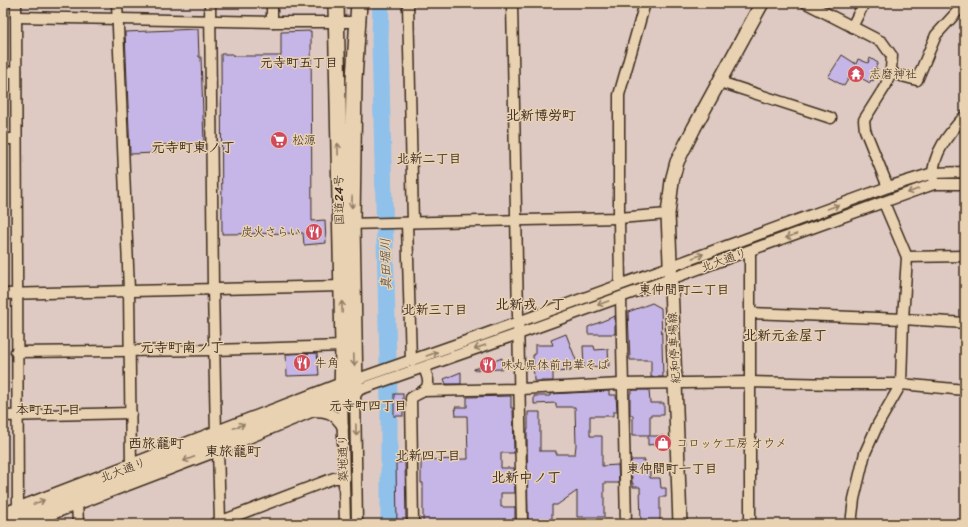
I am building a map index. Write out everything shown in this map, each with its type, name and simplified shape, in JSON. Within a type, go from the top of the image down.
[{"type":"highway","name":"国道24号","points":[[336,3],[346,224],[349,388]]},
{"type":"highway","points":[[351,3],[355,22]]},
{"type":"highway","name":"国道24号","points":[[349,388],[343,346],[341,286],[354,79],[355,22],[360,3]]},
{"type":"highway","name":"北大通り","points":[[18,519],[131,467],[217,441],[307,410],[349,388]]},
{"type":"highway","name":"北大通り","points":[[3,516],[18,519],[77,501],[217,441],[349,388]]},
{"type":"main road","name":"紀和停車場線","points":[[680,524],[676,382],[668,214],[672,181],[677,162],[694,128],[762,3]]},
{"type":"street","points":[[16,3],[16,352],[18,519]]},
{"type":"street","points":[[117,3],[130,351],[131,467]]},
{"type":"street","points":[[210,3],[217,523],[334,478],[345,478]]},
{"type":"street","points":[[272,3],[272,22]]},
{"type":"street","points":[[408,3],[411,361]]},
{"type":"street","points":[[512,3],[522,524]]},
{"type":"street","points":[[620,284],[618,218],[619,96],[645,3]]},
{"type":"street","points":[[806,3],[882,42],[892,56],[890,73],[886,85],[864,120],[865,130],[888,187]]},
{"type":"street","points":[[852,27],[864,3]]},
{"type":"street","points":[[890,73],[918,80],[936,35],[965,3]]},
{"type":"street","points":[[16,17],[272,22],[355,22]]},
{"type":"street","points":[[3,72],[16,72]]},
{"type":"street","points":[[720,82],[831,118]]},
{"type":"street","points":[[934,184],[933,173],[935,161],[949,134],[965,116]]},
{"type":"street","points":[[3,139],[16,139]]},
{"type":"street","name":"北大通り","points":[[349,388],[379,383],[395,378],[621,297],[671,272],[888,187],[933,173],[965,172]]},
{"type":"street","name":"北大通り","points":[[349,388],[379,372],[620,284],[750,251],[934,184],[965,184]]},
{"type":"street","points":[[851,524],[854,499],[865,453],[878,424],[902,384],[903,319],[907,257],[884,203]]},
{"type":"street","points":[[346,224],[618,218],[668,214]]},
{"type":"street","points":[[750,251],[750,524]]},
{"type":"street","points":[[907,257],[965,256]]},
{"type":"street","points":[[3,294],[341,286]]},
{"type":"street","points":[[621,297],[626,524]]},
{"type":"street","points":[[751,314],[903,319],[965,323]]},
{"type":"street","points":[[16,352],[214,350],[343,346]]},
{"type":"street","points":[[414,524],[412,398],[428,386],[429,381],[424,368]]},
{"type":"street","points":[[423,391],[520,389],[676,382],[902,384],[965,390]]},
{"type":"street","name":"築地通り","points":[[345,524],[344,429],[349,388]]},
{"type":"street","name":"築地通り","points":[[349,388],[357,524]]},
{"type":"street","points":[[307,410],[325,411],[336,417],[344,429]]},
{"type":"street","points":[[3,416],[131,413]]},
{"type":"street","points":[[77,501],[78,524]]},
{"type":"building","points":[[198,29],[199,57],[201,57],[204,144],[155,145],[156,153],[130,154],[125,32]]},
{"type":"building","points":[[311,31],[312,221],[325,220],[326,243],[304,245],[303,233],[222,234],[221,54],[233,54],[233,56],[281,56],[281,32]]},
{"type":"building","points":[[842,55],[856,64],[858,59],[868,63],[870,58],[878,63],[875,68],[879,70],[873,81],[871,80],[870,83],[852,73],[844,86],[828,77]]},
{"type":"building","points":[[652,303],[661,308],[663,377],[651,377],[651,360],[630,360],[628,312]]},
{"type":"building","points":[[615,316],[615,334],[588,334],[588,327]]},
{"type":"building","points":[[566,334],[579,368],[571,368],[571,371],[553,372],[553,381],[534,381],[533,355],[535,355],[535,345],[553,345],[551,340]]},
{"type":"building","points":[[583,346],[594,346],[595,350],[608,349],[609,366],[584,367]]},
{"type":"building","name":"牛角","points":[[317,353],[319,375],[287,376],[286,354]]},
{"type":"building","points":[[502,358],[502,369],[474,370],[474,369]]},
{"type":"building","points":[[461,372],[461,384],[446,384],[444,379]]},
{"type":"building","points":[[633,390],[649,390],[650,403],[664,403],[664,415],[650,415],[650,435],[633,435],[633,415],[630,415],[630,394]]},
{"type":"building","points":[[609,391],[609,395],[616,395],[617,412],[613,412],[613,416],[590,416],[590,436],[602,436],[602,466],[618,465],[619,483],[604,483],[604,517],[577,517],[577,491],[557,505],[552,505],[552,524],[528,524],[528,412],[540,412],[540,451],[556,451],[556,454],[575,454],[576,445],[575,407],[556,407],[556,403],[534,404],[534,396]]},
{"type":"building","points":[[394,394],[403,394],[403,416],[394,416]]},
{"type":"building","points":[[511,396],[511,408],[513,408],[514,453],[501,453],[501,468],[514,468],[515,493],[501,493],[501,507],[515,507],[515,524],[423,524],[423,483],[421,483],[421,460],[468,459],[467,416],[456,416],[455,407],[467,407],[467,397]]},
{"type":"building","points":[[648,436],[664,436],[664,443],[648,445]]},
{"type":"building","points":[[631,460],[645,460],[645,467],[650,467],[650,478],[660,478],[661,488],[666,488],[666,497],[660,497],[660,524],[641,524],[640,487],[633,487]]},
{"type":"building","points":[[405,462],[406,524],[397,524],[396,463]]},
{"type":"waterway","name":"真田堀川","points":[[381,3],[380,41],[389,401],[389,524]]},
{"type":"place","name":"志磨神社","points":[[856,74]]},
{"type":"place","name":"松源","points":[[279,140]]},
{"type":"place","name":"炭火さらい","points":[[314,232]]},
{"type":"place","name":"牛角","points":[[302,363]]},
{"type":"place","name":"味丸県体前中華そば","points":[[488,365]]},
{"type":"place","name":"コロッケ工房 オウメ","points":[[663,443]]},
{"type":"district","name":"元寺町五丁目","points":[[299,62]]},
{"type":"district","name":"北新博労町","points":[[541,115]]},
{"type":"district","name":"元寺町東ノ丁","points":[[193,147]]},
{"type":"district","name":"北新二丁目","points":[[429,158]]},
{"type":"district","name":"東仲間町二丁目","points":[[684,289]]},
{"type":"district","name":"北新戎ノ丁","points":[[530,304]]},
{"type":"district","name":"北新三丁目","points":[[435,309]]},
{"type":"district","name":"北新元金屋丁","points":[[785,335]]},
{"type":"district","name":"元寺町南ノ丁","points":[[182,347]]},
{"type":"district","name":"元寺町四丁目","points":[[368,405]]},
{"type":"district","name":"本町五丁目","points":[[48,409]]},
{"type":"district","name":"西旅籠町","points":[[156,443]]},
{"type":"district","name":"東旅籠町","points":[[233,451]]},
{"type":"district","name":"北新四丁目","points":[[428,455]]},
{"type":"district","name":"東仲間町一丁目","points":[[672,468]]},
{"type":"district","name":"北新中ノ丁","points":[[526,477]]}]
